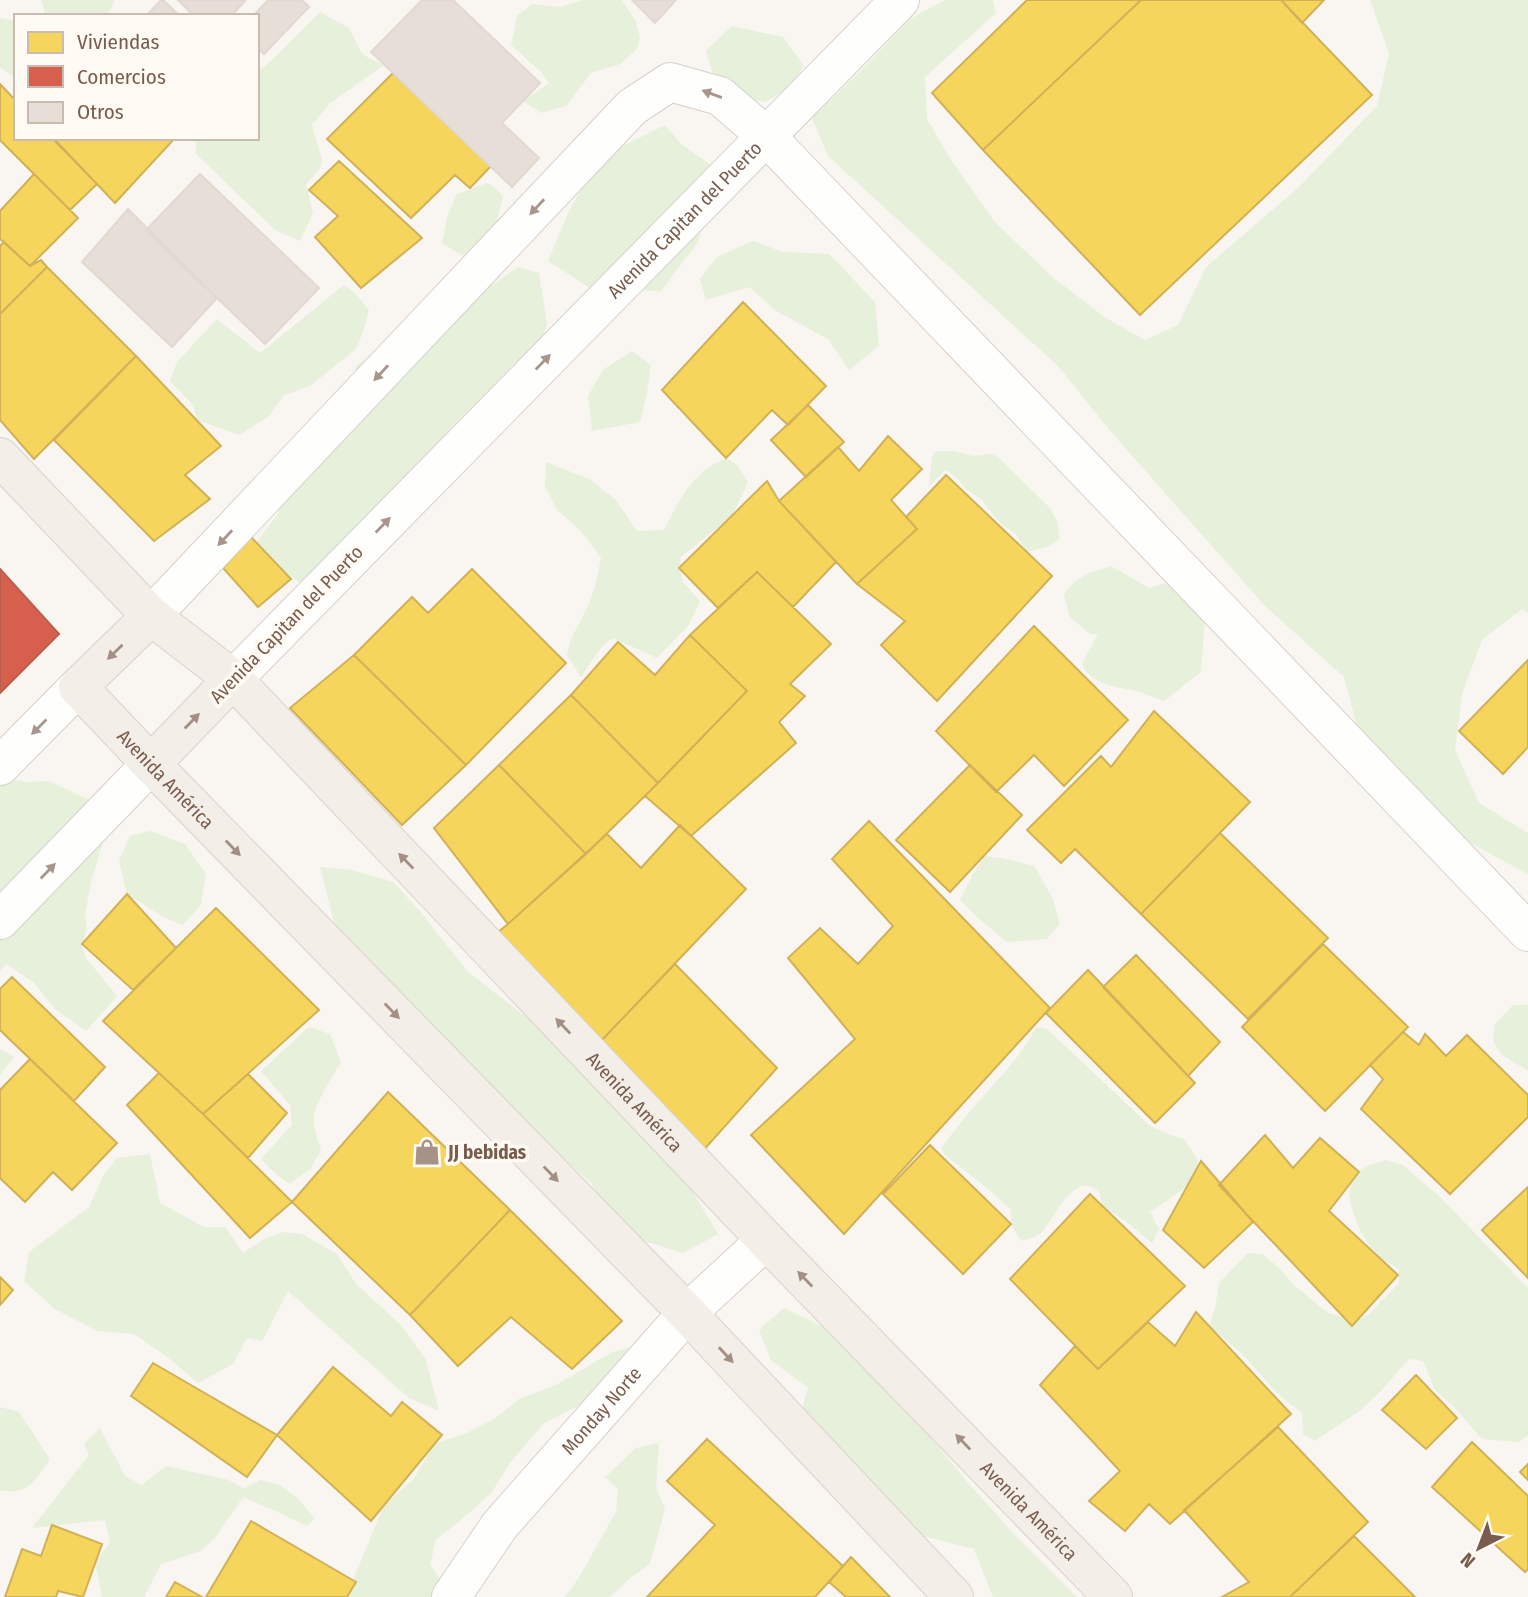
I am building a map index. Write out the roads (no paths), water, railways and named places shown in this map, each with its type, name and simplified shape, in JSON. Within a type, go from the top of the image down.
[{"type":"main road","name":"Avenida América","points":[[0,457],[151,616],[233,678],[766,1240],[1113,1597]]},
{"type":"main road","name":"Avenida Capitan del Puerto","points":[[78,687],[151,616]]},
{"type":"main road","name":"Avenida Capitan del Puerto","points":[[151,764],[233,678]]},
{"type":"main road","name":"Avenida América","points":[[78,687],[687,1313],[954,1597]]},
{"type":"street","points":[[900,0],[765,135],[1528,932]]},
{"type":"street","name":"Avenida Capitan del Puerto","points":[[151,616],[632,107],[670,82],[720,96],[765,135],[233,678]]},
{"type":"street","name":"Avenida Capitan del Puerto","points":[[0,766],[78,687]]},
{"type":"street","name":"Avenida Capitan del Puerto","points":[[0,920],[151,764]]},
{"type":"street","name":"Monday Norte","points":[[451,1597],[500,1525],[687,1313],[766,1240]]},
{"type":"place","name":"JJ bebidas","points":[[427,1152]]}]
